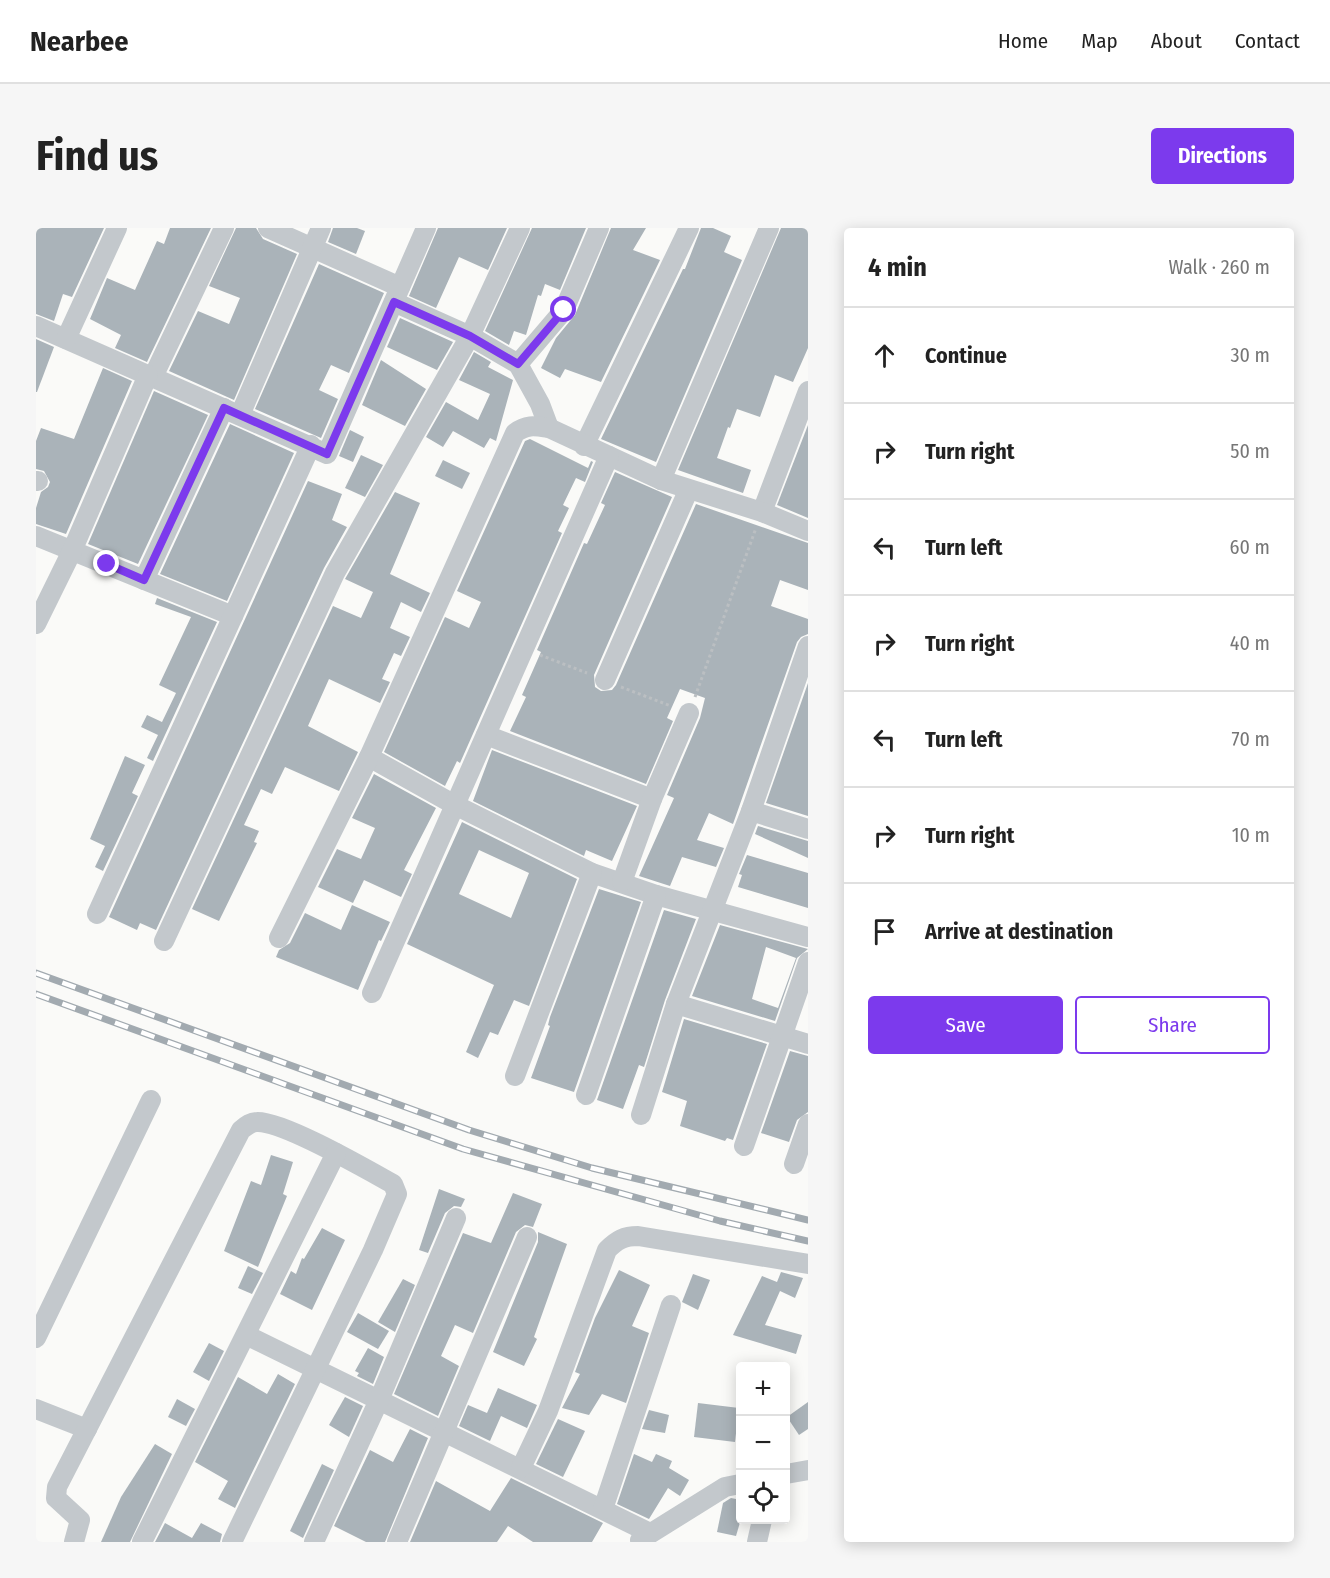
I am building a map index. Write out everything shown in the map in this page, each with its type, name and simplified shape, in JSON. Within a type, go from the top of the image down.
[{"type":"street","points":[[66,339],[117,228]]},
{"type":"street","points":[[36,624],[72,550],[150,376],[224,228]]},
{"type":"street","points":[[268,228],[313,247],[518,364],[540,404],[549,428]]},
{"type":"street","points":[[144,580],[232,412],[321,228]]},
{"type":"street","points":[[36,326],[327,454],[426,228]]},
{"type":"street","points":[[164,941],[335,573],[470,336],[520,228]]},
{"type":"street","points":[[518,364],[564,310],[598,228]]},
{"type":"street","points":[[584,446],[689,228]]},
{"type":"street","points":[[662,480],[769,228]]},
{"type":"street","points":[[762,513],[808,391]]},
{"type":"street","points":[[279,938],[369,757],[515,433],[524,427],[549,428],[584,446],[688,491],[762,513],[808,531]]},
{"type":"street","points":[[97,914],[310,445]]},
{"type":"street","points":[[372,993],[609,456]]},
{"type":"street","points":[[605,681],[688,491]]},
{"type":"street","points":[[36,536],[233,616]]},
{"type":"street","points":[[641,1115],[676,1004],[711,909],[802,679],[808,646]]},
{"type":"street","points":[[622,882],[652,799],[689,713]]},
{"type":"street","points":[[486,735],[652,799]]},
{"type":"street","points":[[369,757],[455,805],[592,873],[656,895],[808,935]]},
{"type":"street","points":[[751,811],[808,829]]},
{"type":"street","points":[[515,1076],[592,873]]},
{"type":"street","points":[[586,1095],[656,895]]},
{"type":"street","points":[[744,1146],[808,963]]},
{"type":"street","points":[[676,1004],[808,1044]]},
{"type":"street","points":[[36,1338],[151,1100]]},
{"type":"street","points":[[74,1542],[80,1520],[60,1502],[55,1493],[241,1130],[250,1123],[269,1123],[336,1153],[393,1184],[397,1194],[373,1250],[314,1368],[232,1542]]},
{"type":"street","points":[[794,1164],[808,1124]]},
{"type":"street","points":[[142,1542],[336,1153]]},
{"type":"street","points":[[314,1542],[379,1400],[456,1218]]},
{"type":"street","points":[[521,1468],[548,1411],[607,1250],[615,1241],[626,1236],[638,1236],[808,1264]]},
{"type":"street","points":[[397,1542],[527,1237]]},
{"type":"street","points":[[603,1509],[671,1305]]},
{"type":"street","points":[[246,1335],[603,1509],[644,1538],[725,1487],[736,1485]]},
{"type":"street","points":[[36,1409],[87,1429]]},
{"type":"street","points":[[790,1473],[808,1470]]},
{"type":"street","points":[[757,1542],[761,1524]]},
{"type":"path","points":[[689,713],[762,513]]},
{"type":"building","points":[[36,228],[104,228],[72,297],[63,294],[54,321],[36,314]]},
{"type":"building","points":[[170,228],[211,228],[147,362],[115,348],[121,335],[90,319],[107,278],[135,290],[157,241],[164,244]]},
{"type":"building","points":[[236,228],[256,228],[263,239],[297,254],[234,400],[169,371],[198,311],[229,324],[240,298],[209,286]]},
{"type":"building","points":[[333,228],[357,228],[365,231],[356,254],[328,242]]},
{"type":"building","points":[[438,228],[507,228],[488,270],[459,257],[436,308],[409,296]]},
{"type":"building","points":[[532,228],[586,228],[560,290],[545,284],[541,296],[538,295],[526,335],[514,331],[509,345],[485,331]]},
{"type":"building","points":[[611,228],[646,228],[633,250],[660,260],[601,382],[565,369],[560,378],[541,368],[556,338],[575,315]]},
{"type":"building","points":[[701,228],[713,228],[731,236],[724,252],[742,260],[656,462],[601,439],[685,269]]},
{"type":"building","points":[[781,228],[808,228],[808,348],[793,382],[775,375],[760,417],[737,409],[730,428],[728,427],[717,458],[751,470],[743,493],[678,470]]},
{"type":"building","points":[[319,264],[384,293],[349,373],[331,365],[319,390],[338,399],[321,438],[255,409]]},
{"type":"building","points":[[400,318],[453,342],[437,370],[387,347]]},
{"type":"building","points":[[36,339],[54,347],[37,392],[36,392]]},
{"type":"building","points":[[474,352],[491,362],[488,367],[513,380],[496,441],[490,438],[484,448],[453,431],[443,447],[426,437],[446,402],[478,420],[490,394],[459,380]]},
{"type":"building","points":[[381,360],[426,389],[405,426],[362,405]]},
{"type":"building","points":[[103,368],[132,381],[66,534],[36,524],[36,508],[41,492],[48,487],[50,482],[44,471],[36,469],[36,441],[41,428],[74,439]]},
{"type":"building","points":[[154,391],[208,415],[138,564],[88,544]]},
{"type":"building","points":[[230,424],[294,453],[227,601],[160,574]]},
{"type":"building","points":[[808,425],[808,518],[777,505]]},
{"type":"building","points":[[350,430],[364,437],[353,462],[339,456]]},
{"type":"building","points":[[530,439],[588,468],[591,461],[593,462],[585,482],[576,478],[563,505],[569,508],[558,531],[562,533],[460,763],[457,761],[445,786],[384,752],[445,617],[469,628],[481,602],[457,591],[525,441]]},
{"type":"building","points":[[361,455],[383,465],[365,497],[345,488]]},
{"type":"building","points":[[443,460],[470,473],[462,489],[435,476]]},
{"type":"building","points":[[615,472],[672,497],[594,675],[595,687],[601,691],[612,690],[616,685],[696,504],[808,543],[808,590],[780,580],[771,606],[808,619],[808,634],[797,642],[733,824],[709,813],[697,840],[724,848],[716,867],[682,857],[670,886],[639,876],[674,798],[667,795],[700,718],[705,698],[680,689],[667,718],[673,721],[646,784],[510,731],[526,697],[522,695],[541,652],[537,650],[584,543],[587,544],[605,505],[601,503]]},
{"type":"building","points":[[308,481],[342,494],[332,520],[347,527],[324,568],[156,930],[140,923],[137,930],[109,917]]},
{"type":"building","points":[[395,492],[420,503],[390,574],[430,593],[421,612],[401,602],[390,628],[410,637],[401,656],[394,653],[382,679],[390,682],[380,703],[329,679],[308,726],[358,752],[339,791],[285,767],[272,794],[261,789],[244,825],[259,831],[254,842],[257,843],[219,921],[192,909],[333,606],[361,618],[373,592],[345,579]]},
{"type":"building","points":[[157,598],[217,622],[153,761],[147,758],[158,735],[141,727],[147,715],[162,722],[176,693],[159,685],[191,617],[155,604]]},
{"type":"building","points":[[808,683],[808,816],[766,803]]},
{"type":"building","points":[[492,750],[637,806],[612,861],[586,850],[584,856],[473,801]]},
{"type":"building","points":[[125,756],[145,765],[132,793],[138,796],[103,871],[95,867],[105,846],[90,839]]},
{"type":"building","points":[[374,774],[436,808],[404,870],[412,874],[401,897],[364,880],[353,903],[318,887],[337,849],[361,859],[375,828],[352,818]]},
{"type":"building","points":[[462,822],[577,879],[529,1006],[514,1000],[498,1035],[490,1032],[478,1058],[466,1052],[494,985],[407,944]],"holes":[[[479,850],[529,873],[511,918],[459,894]]]},
{"type":"building","points":[[758,826],[808,841],[808,858],[755,834]]},
{"type":"building","points":[[747,855],[808,873],[808,908],[738,887],[742,875],[739,874]]},
{"type":"building","points":[[599,889],[641,902],[574,1092],[531,1078],[550,1026],[548,1025],[550,1017]]},
{"type":"building","points":[[352,905],[390,922],[381,941],[379,940],[358,990],[276,957],[279,950],[290,943],[305,913],[341,930]]},
{"type":"building","points":[[664,910],[696,919],[665,1000],[644,1067],[639,1065],[623,1109],[597,1100]]},
{"type":"building","points":[[720,925],[808,949],[797,958],[775,1021],[692,996]],"holes":[[[766,947],[796,958],[778,1008],[752,999]]]},
{"type":"building","points":[[684,1019],[767,1044],[733,1140],[727,1138],[725,1141],[680,1126],[687,1101],[662,1092]]},
{"type":"building","points":[[790,1051],[808,1056],[808,1112],[797,1120],[789,1142],[761,1133]]},
{"type":"building","points":[[271,1155],[293,1162],[283,1194],[287,1196],[258,1267],[224,1251],[251,1181],[261,1185]]},
{"type":"building","points":[[439,1189],[465,1199],[461,1207],[454,1206],[445,1213],[428,1253],[419,1250]]},
{"type":"building","points":[[513,1193],[542,1204],[533,1227],[525,1225],[516,1232],[473,1333],[455,1325],[441,1356],[459,1366],[438,1416],[394,1394],[463,1233],[491,1243]]},
{"type":"building","points":[[322,1228],[345,1240],[312,1310],[280,1294],[291,1271],[296,1274],[302,1258],[304,1259]]},
{"type":"building","points":[[538,1232],[567,1244],[534,1337],[537,1339],[524,1366],[493,1352],[538,1242]]},
{"type":"building","points":[[248,1266],[263,1273],[252,1294],[238,1288]]},
{"type":"building","points":[[619,1270],[650,1285],[632,1326],[649,1333],[626,1403],[602,1394],[589,1415],[562,1408],[580,1374],[575,1372],[595,1318]]},
{"type":"building","points":[[781,1272],[803,1278],[795,1298],[780,1291],[765,1325],[802,1335],[796,1354],[733,1335],[762,1276],[777,1282]]},
{"type":"building","points":[[693,1274],[710,1280],[698,1310],[682,1302]]},
{"type":"building","points":[[403,1279],[415,1285],[395,1332],[378,1322]]},
{"type":"building","points":[[358,1313],[389,1331],[378,1349],[347,1332]]},
{"type":"building","points":[[209,1343],[224,1351],[209,1381],[193,1372]]},
{"type":"building","points":[[368,1348],[384,1357],[373,1384],[357,1376],[359,1373],[355,1371]]},
{"type":"building","points":[[278,1374],[295,1384],[235,1508],[218,1499],[228,1481],[195,1462],[238,1377],[267,1394]]},
{"type":"building","points":[[498,1388],[537,1405],[527,1428],[501,1416],[490,1441],[459,1426],[468,1405],[487,1413]]},
{"type":"building","points":[[345,1397],[363,1406],[349,1437],[329,1425]]},
{"type":"building","points":[[177,1399],[195,1409],[186,1426],[168,1417]]},
{"type":"building","points":[[808,1402],[808,1429],[799,1435],[790,1422],[790,1415]]},
{"type":"building","points":[[698,1403],[736,1408],[735,1442],[694,1437]]},
{"type":"building","points":[[649,1410],[669,1415],[665,1433],[642,1429]]},
{"type":"building","points":[[558,1419],[585,1431],[563,1477],[536,1464]]},
{"type":"building","points":[[410,1429],[428,1438],[385,1542],[366,1542],[334,1526],[370,1450],[393,1462]]},
{"type":"building","points":[[155,1444],[172,1454],[130,1542],[101,1542],[121,1497]]},
{"type":"building","points":[[634,1454],[652,1462],[656,1454],[672,1461],[669,1468],[689,1480],[680,1496],[668,1488],[649,1519],[617,1504]]},
{"type":"building","points":[[322,1464],[334,1470],[303,1538],[290,1531]]},
{"type":"building","points":[[511,1478],[603,1523],[592,1542],[533,1542],[508,1526],[497,1542],[410,1542],[436,1481],[490,1511]]},
{"type":"building","points":[[731,1498],[736,1499],[736,1524],[740,1524],[736,1536],[717,1532],[723,1503]]},
{"type":"building","points":[[165,1523],[192,1538],[201,1523],[222,1534],[220,1542],[155,1542]]},
{"type":"railway","points":[[36,973],[469,1130],[592,1168],[808,1220]]},
{"type":"railway","points":[[36,994],[463,1149],[720,1221],[808,1241]]},
{"type":"route","points":[[107,564],[144,580],[224,408],[327,454],[394,302],[470,336],[518,364],[564,310]]}]
